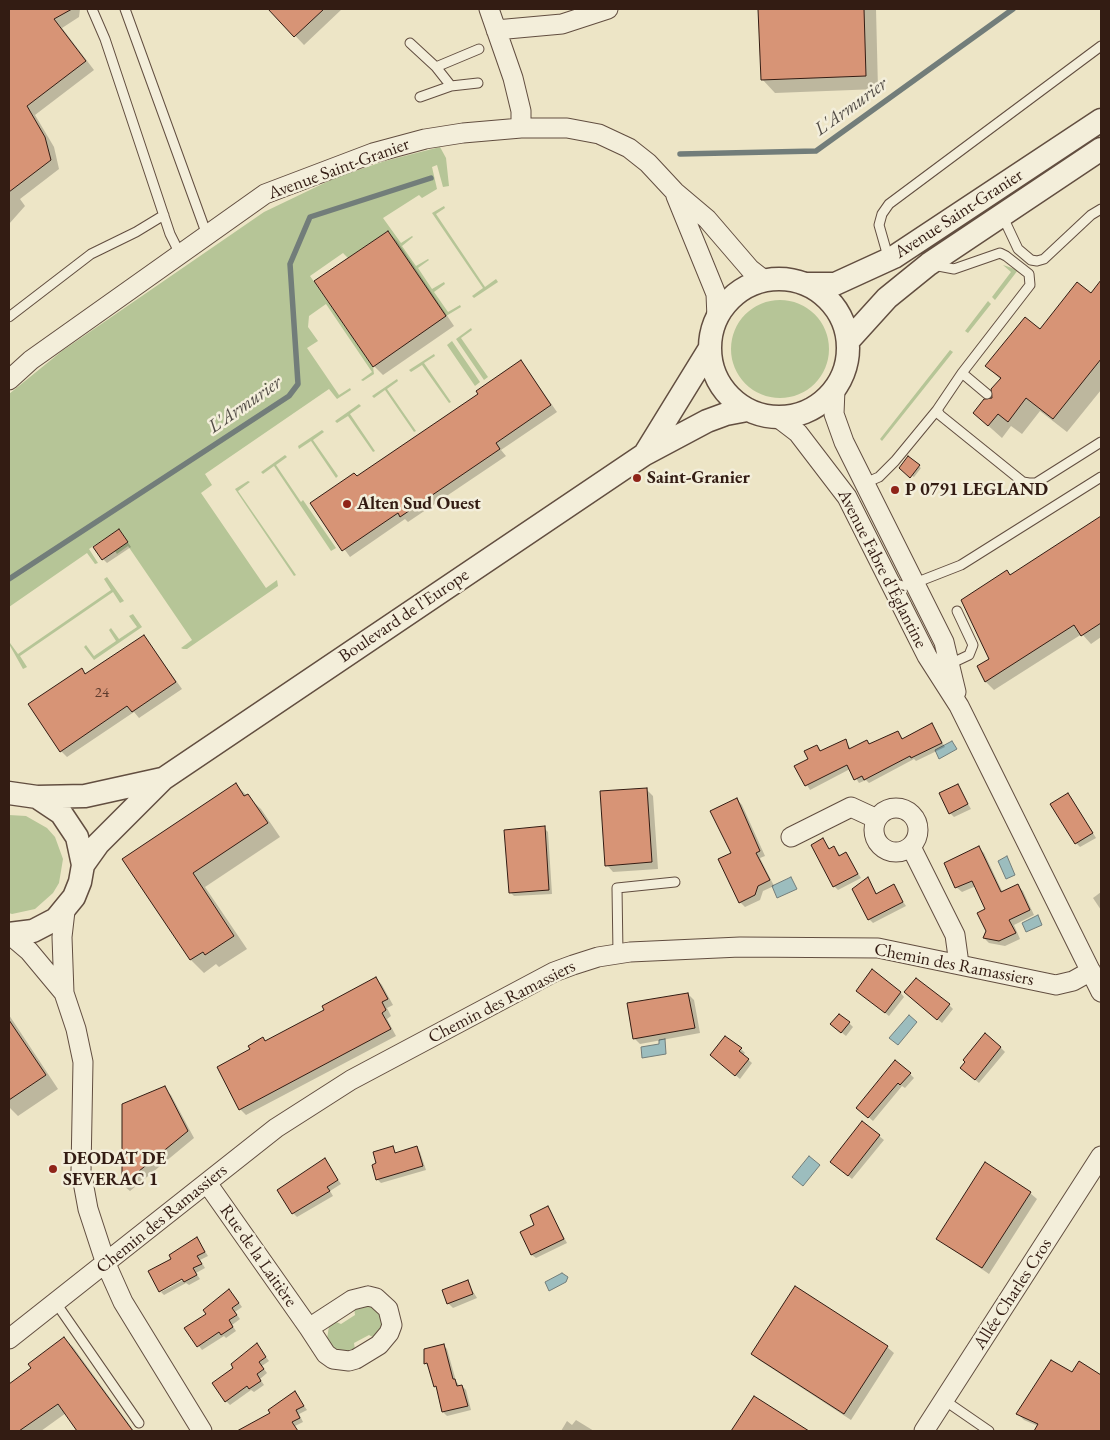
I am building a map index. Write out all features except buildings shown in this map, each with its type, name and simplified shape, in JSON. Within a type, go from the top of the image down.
[{"type":"street","points":[[489,9],[513,78],[521,111],[521,128]]},
{"type":"street","points":[[496,30],[562,24],[608,9]]},
{"type":"street","name":"Avenue Saint-Granier","points":[[807,284],[835,284],[889,260],[930,235],[1101,120]]},
{"type":"street","name":"Avenue Saint-Granier","points":[[9,380],[31,360],[265,194],[374,153],[425,139],[521,128],[567,128],[600,134],[629,148],[648,163],[675,192],[707,219],[750,269],[764,280]]},
{"type":"street","name":"Avenue Saint-Granier","points":[[848,341],[887,298],[929,264],[1101,149]]},
{"type":"street","name":"Avenue Saint-Granier","points":[[675,192],[716,294],[717,318]]},
{"type":"street","points":[[786,279],[807,284],[823,294],[835,307],[844,323],[848,341],[846,366],[835,389],[823,401],[809,410],[793,416],[777,417],[747,410],[724,390],[716,377],[710,348],[717,318],[725,304],[736,293],[764,280],[786,279]]},
{"type":"street","name":"Boulevard de l'Europe","points":[[645,454],[710,348]]},
{"type":"street","name":"Avenue Saint-Granier","points":[[9,371],[31,360]]},
{"type":"street","name":"Avenue Fabre d'Églantine","points":[[835,389],[834,414],[844,442],[944,642],[959,706]]},
{"type":"street","name":"Boulevard de l'Europe","points":[[83,865],[98,844],[163,779],[645,454],[706,422],[726,414],[747,410]]},
{"type":"street","name":"Avenue Fabre d'Églantine","points":[[777,417],[798,433],[847,497],[927,656],[959,706],[1091,971]]},
{"type":"street","name":"Boulevard de l'Europe","points":[[19,791],[85,796],[163,779]]},
{"type":"street","name":"Boulevard de l'Europe","points":[[9,934],[22,934],[45,926],[65,911],[74,897],[80,882],[83,865],[82,851],[71,824],[61,813],[19,791]]},
{"type":"street","points":[[791,837],[850,807],[877,819]]},
{"type":"street","points":[[896,808],[910,813],[918,826],[918,834],[911,847],[896,853],[882,848],[874,834],[877,819],[882,813],[896,808]]},
{"type":"street","points":[[911,847],[955,935],[959,964]]},
{"type":"street","points":[[65,911],[62,937],[64,993],[83,1062],[81,1171],[92,1223],[106,1264],[132,1318],[202,1431]]},
{"type":"street","points":[[9,934],[29,951],[64,993]]},
{"type":"street","name":"Chemin des Ramassiers","points":[[9,1339],[276,1128],[351,1080],[554,972],[618,953],[740,947],[878,948],[1056,984],[1073,982],[1091,971]]},
{"type":"street","points":[[1091,971],[1101,992]]},
{"type":"street","name":"Allée Charles Cros","points":[[924,1431],[1101,1156]]},
{"type":"street","name":"Rue de la Laitière","points":[[207,1183],[309,1328]]},
{"type":"lane","points":[[92,9],[106,39],[164,215],[180,254]]},
{"type":"lane","points":[[125,9],[207,235]]},
{"type":"lane","points":[[410,43],[436,67],[451,86]]},
{"type":"lane","points":[[889,260],[879,225],[882,214],[889,204],[1101,46]]},
{"type":"lane","points":[[436,67],[479,49]]},
{"type":"lane","points":[[420,97],[451,86],[478,83]]},
{"type":"lane","points":[[1002,216],[1018,249],[1031,260],[1037,261],[1044,259],[1091,215],[1101,209]]},
{"type":"lane","points":[[9,317],[90,254],[136,232],[164,215]]},
{"type":"lane","points":[[865,483],[879,477],[895,462],[937,410],[962,373],[1030,285],[1029,274],[1000,253],[954,269],[929,264]]},
{"type":"lane","points":[[962,373],[988,394]]},
{"type":"lane","points":[[937,410],[940,415],[1023,482],[1028,483],[1036,483],[1101,442]]},
{"type":"lane","points":[[890,582],[903,586],[915,584],[961,565],[1101,477]]},
{"type":"lane","points":[[950,664],[969,655],[972,645],[957,611]]},
{"type":"lane","points":[[618,953],[617,888],[675,882]]},
{"type":"lane","points":[[56,1303],[139,1423]]},
{"type":"lane","points":[[944,1400],[989,1431]]},
{"type":"green space","points":[[440,147],[446,158],[449,186],[443,187],[437,165],[432,167],[437,189],[422,198],[419,195],[383,218],[401,243],[413,237],[402,246],[416,266],[429,260],[418,268],[432,289],[444,282],[445,284],[434,292],[448,312],[460,305],[461,307],[446,316],[388,231],[348,258],[343,253],[310,276],[373,367],[374,374],[363,381],[361,380],[372,372],[326,304],[309,316],[308,327],[318,341],[307,348],[339,395],[350,388],[351,390],[337,399],[329,389],[205,474],[212,485],[201,493],[266,588],[277,580],[278,586],[187,649],[183,649],[181,648],[192,640],[128,546],[117,554],[115,551],[128,542],[119,529],[89,549],[98,563],[95,564],[87,553],[9,607],[9,394],[62,351],[264,212],[337,177],[385,161]]},
{"type":"green space","points":[[444,206],[445,208],[436,214],[485,287],[496,279],[498,282],[474,298],[472,296],[483,288],[432,213]]},
{"type":"green space","points":[[1003,265],[1018,270],[995,300],[992,297],[1011,272]]},
{"type":"green space","points":[[780,300],[799,304],[815,314],[825,330],[829,349],[825,368],[815,384],[799,394],[780,398],[761,394],[745,384],[735,368],[731,349],[735,330],[745,314],[761,304]]},
{"type":"green space","points":[[988,301],[991,304],[968,333],[965,331]]},
{"type":"green space","points":[[471,328],[472,330],[461,338],[488,377],[484,380],[456,339]]},
{"type":"green space","points":[[452,341],[480,382],[475,386],[447,345]]},
{"type":"green space","points":[[950,350],[953,352],[882,441],[880,439]]},
{"type":"green space","points":[[434,354],[435,356],[424,363],[451,402],[449,403],[422,365],[411,372],[409,370]]},
{"type":"green space","points":[[397,379],[398,381],[387,389],[416,431],[414,432],[385,390],[374,398],[372,396]]},
{"type":"green space","points":[[359,404],[361,406],[350,414],[375,451],[373,452],[348,416],[337,423],[335,421]]},
{"type":"green space","points":[[322,430],[324,432],[313,440],[338,476],[336,478],[311,441],[299,449],[298,446]]},
{"type":"green space","points":[[285,455],[287,457],[276,465],[336,548],[331,551],[274,466],[263,474],[261,472]]},
{"type":"green space","points":[[248,481],[250,482],[238,491],[296,575],[294,576],[235,489]]},
{"type":"green space","points":[[107,577],[124,601],[120,603],[113,592],[20,656],[27,667],[23,669],[9,644],[18,654],[111,590],[104,579]]},
{"type":"green space","points":[[133,614],[142,627],[94,660],[84,647],[86,645],[94,656],[116,641],[109,630],[111,628],[119,639],[137,627],[129,616]]},
{"type":"green space","points":[[9,815],[26,816],[47,828],[55,837],[63,859],[59,883],[53,893],[35,909],[12,914],[9,913]]},
{"type":"green space","points":[[361,1304],[376,1307],[385,1322],[376,1339],[369,1335],[354,1343],[355,1350],[352,1352],[334,1350],[327,1339],[329,1326],[334,1321],[341,1324],[355,1315],[354,1307]]},
{"type":"water","points":[[952,741],[957,749],[939,759],[935,750]]},
{"type":"water","points":[[1007,856],[1015,875],[1006,879],[998,861]]},
{"type":"water","points":[[791,877],[797,889],[777,898],[772,886]]},
{"type":"water","points":[[1038,915],[1042,925],[1026,932],[1022,923]]},
{"type":"water","points":[[909,1015],[917,1022],[898,1045],[889,1038]]},
{"type":"water","points":[[665,1039],[666,1054],[642,1058],[641,1047],[659,1044],[659,1040]]},
{"type":"water","points":[[809,1156],[820,1165],[803,1186],[792,1177]]},
{"type":"water","points":[[562,1273],[568,1277],[566,1282],[549,1291],[545,1282]]},
{"type":"waterway","name":"L'Armurier","points":[[680,154],[816,151],[1013,9]]},
{"type":"waterway","name":"L'Armurier","points":[[9,579],[289,396],[298,384],[290,264],[310,217],[431,178]]},
{"type":"place","name":"Saint-Granier","points":[[637,478]]},
{"type":"place","name":"P 0791 LEGLAND","points":[[895,490]]},
{"type":"place","name":"Alten Sud Ouest","points":[[347,504]]},
{"type":"place","name":"DEODAT DE SEVERAC 1","points":[[53,1169]]}]
